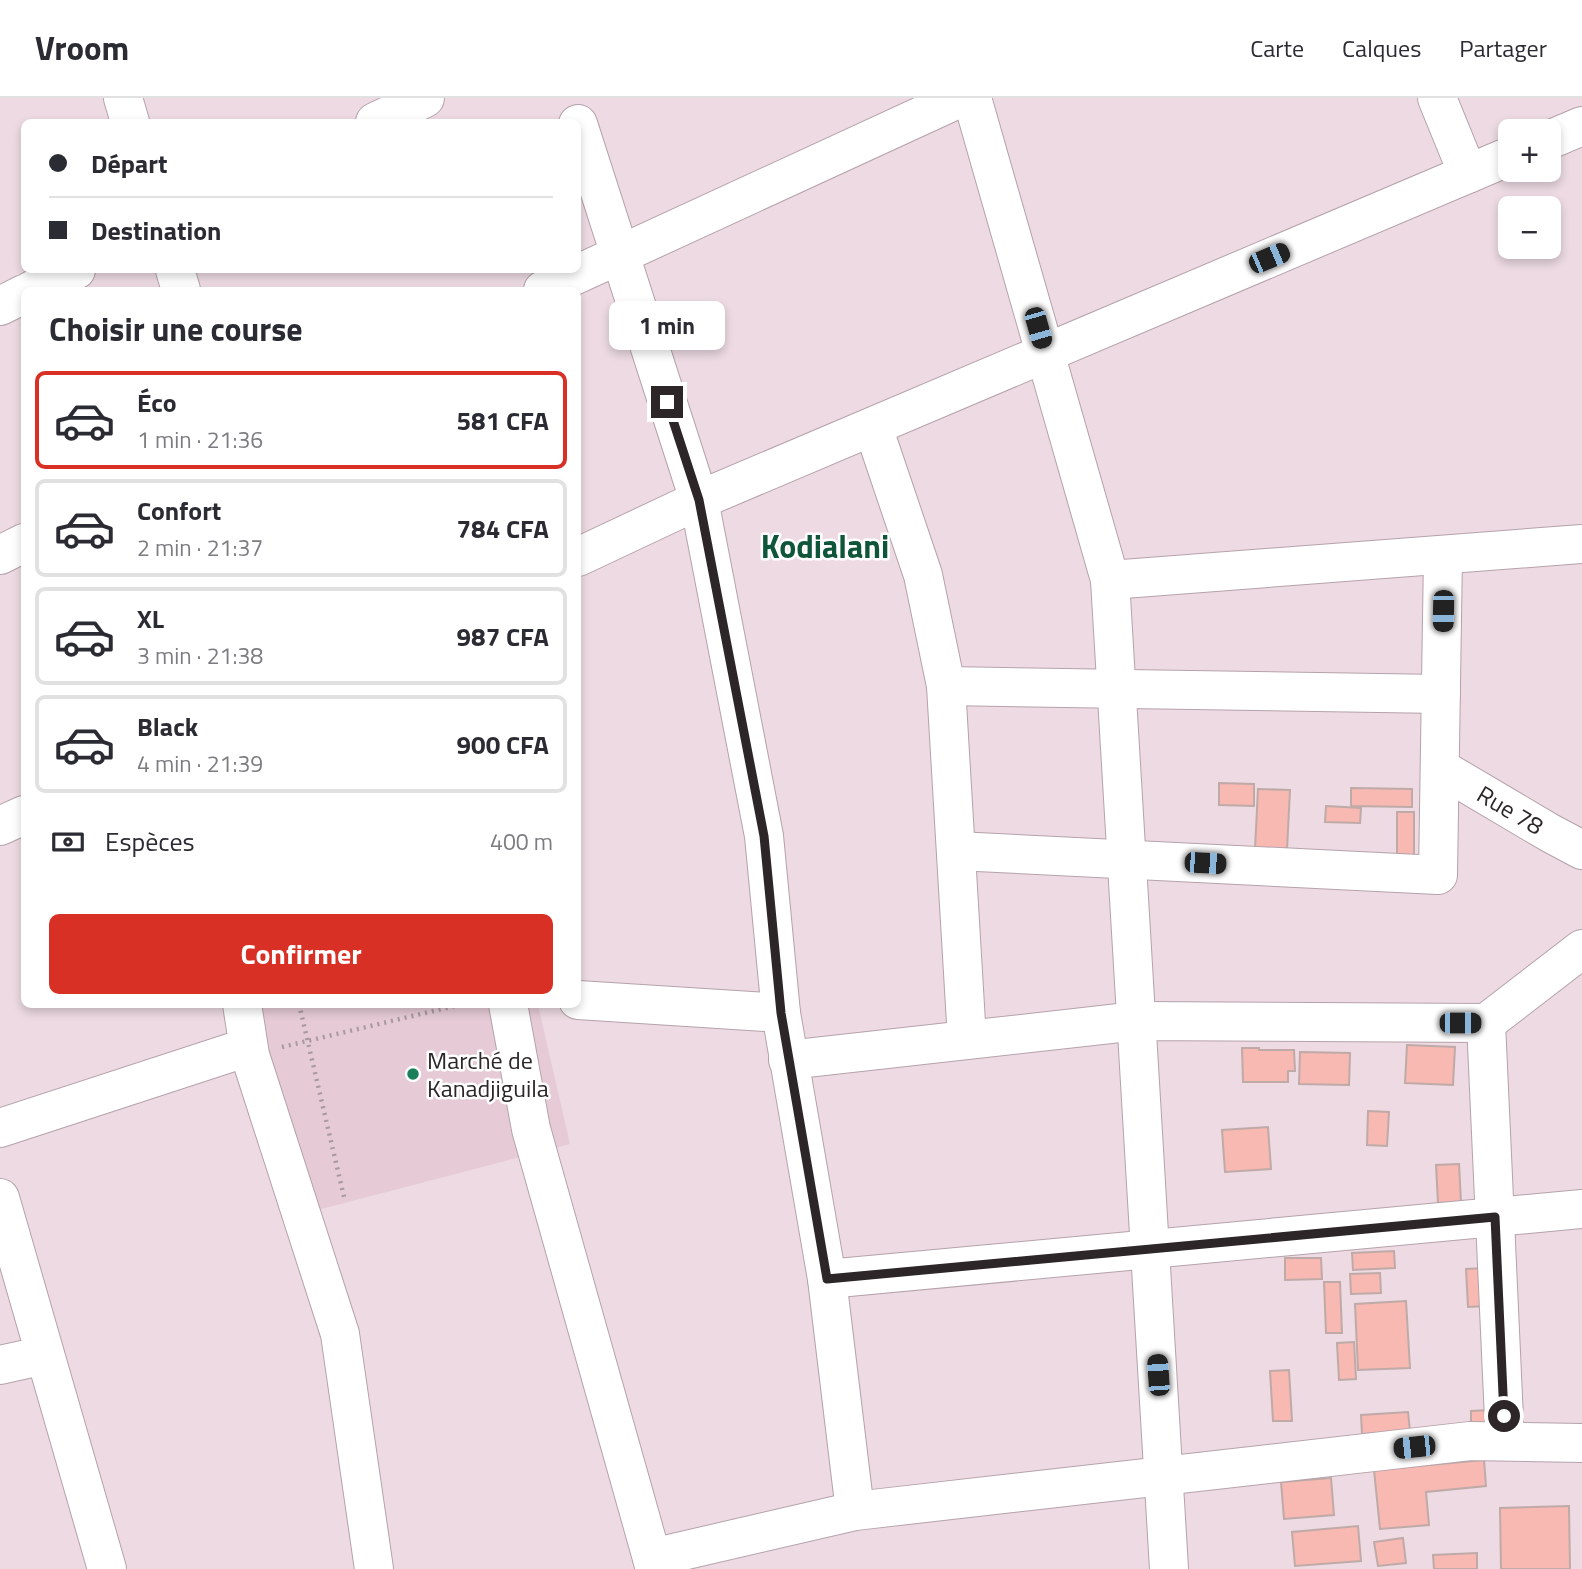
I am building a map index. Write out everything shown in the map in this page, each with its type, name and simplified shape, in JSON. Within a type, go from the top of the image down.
[{"type":"street","points":[[123,98],[129,119]]},
{"type":"street","points":[[381,119],[425,98]]},
{"type":"street","points":[[569,98],[576,119]]},
{"type":"street","points":[[581,272],[960,98]]},
{"type":"street","points":[[972,98],[1110,580],[1169,1569]]},
{"type":"street","points":[[1437,98],[1468,174]]},
{"type":"street","points":[[1561,135],[1582,126]]},
{"type":"street","points":[[581,135],[699,500],[764,836],[781,1013],[827,1279],[855,1511]]},
{"type":"street","points":[[581,556],[699,500],[1498,161]]},
{"type":"street","points":[[38,287],[69,273]]},
{"type":"street","points":[[549,287],[580,273]]},
{"type":"street","points":[[0,306],[21,296]]},
{"type":"street","points":[[873,427],[923,575],[946,686],[967,1040]]},
{"type":"street","points":[[0,555],[21,544]]},
{"type":"street","points":[[1110,580],[1582,544]]},
{"type":"street","points":[[956,851],[1438,875],[1443,555]]},
{"type":"street","points":[[946,686],[1441,694]]},
{"type":"street","name":"Rue 78","points":[[1440,768],[1582,850]]},
{"type":"street","points":[[0,826],[21,816]]},
{"type":"street","points":[[788,1060],[1137,1021],[1486,1023],[1582,949]]},
{"type":"street","points":[[581,1000],[781,1013]]},
{"type":"street","points":[[243,1008],[249,1051],[340,1334],[374,1569]]},
{"type":"street","points":[[509,1008],[531,1129],[653,1564],[855,1511],[1470,1441],[1582,1443]]},
{"type":"street","points":[[1486,1023],[1505,1441]]},
{"type":"street","points":[[0,1128],[249,1051]]},
{"type":"street","points":[[0,1198],[107,1569]]},
{"type":"street","points":[[827,1279],[1582,1209]]},
{"type":"street","points":[[0,1365],[45,1355]]},
{"type":"path","points":[[300,1008],[344,1197]]},
{"type":"path","points":[[249,1051],[307,1041],[446,1008]]},
{"type":"shaded area","name":"Marché de Kanadjiguila","points":[[253,1008],[539,1008],[570,1144],[310,1212]]},
{"type":"building","points":[[1219,783],[1254,784],[1254,806],[1219,805]]},
{"type":"building","points":[[1351,788],[1412,789],[1412,807],[1351,806]]},
{"type":"building","points":[[1258,789],[1290,790],[1287,850],[1255,849]]},
{"type":"building","points":[[1326,806],[1361,808],[1360,823],[1325,822]]},
{"type":"building","points":[[1397,812],[1414,812],[1414,858],[1397,858]]},
{"type":"building","points":[[1407,1045],[1455,1047],[1453,1085],[1405,1083]]},
{"type":"building","points":[[1242,1048],[1294,1050],[1295,1071],[1288,1071],[1288,1082],[1243,1082]]},
{"type":"building","points":[[1300,1052],[1350,1053],[1349,1085],[1299,1084]]},
{"type":"building","points":[[1368,1111],[1389,1112],[1387,1146],[1367,1145]]},
{"type":"building","points":[[1268,1127],[1271,1169],[1225,1172],[1222,1130]]},
{"type":"building","points":[[1459,1164],[1461,1202],[1438,1203],[1436,1165]]},
{"type":"building","points":[[1394,1251],[1395,1268],[1353,1270],[1352,1253]]},
{"type":"building","points":[[1285,1258],[1321,1258],[1322,1279],[1285,1280]]},
{"type":"building","points":[[1485,1268],[1486,1306],[1468,1307],[1466,1269]]},
{"type":"building","points":[[1380,1273],[1381,1293],[1351,1294],[1350,1274]]},
{"type":"building","points":[[1324,1282],[1340,1282],[1342,1333],[1326,1333]]},
{"type":"building","points":[[1406,1301],[1410,1368],[1358,1370],[1355,1304]]},
{"type":"building","points":[[1354,1342],[1356,1379],[1339,1380],[1337,1343]]},
{"type":"building","points":[[1289,1370],[1292,1421],[1273,1421],[1270,1371]]},
{"type":"building","points":[[1488,1410],[1488,1423],[1471,1423],[1471,1411]]},
{"type":"building","points":[[1408,1412],[1410,1431],[1362,1434],[1361,1415]]},
{"type":"building","points":[[1484,1460],[1486,1486],[1426,1492],[1429,1525],[1380,1529],[1374,1470]]},
{"type":"building","points":[[1331,1478],[1334,1515],[1284,1519],[1281,1482]]},
{"type":"building","points":[[1569,1506],[1570,1569],[1501,1569],[1500,1508]]},
{"type":"building","points":[[1358,1526],[1361,1561],[1295,1566],[1292,1532]]},
{"type":"building","points":[[1403,1538],[1406,1563],[1378,1566],[1374,1542]]},
{"type":"building","points":[[1477,1553],[1477,1569],[1434,1569],[1433,1555]]},
{"type":"place","name":"Marché de Kanadjiguila","points":[[413,1074]]},
{"type":"district","name":"Kodialani","points":[[825,546]]},
{"type":"route","points":[[667,402],[699,500],[764,836],[781,1013],[827,1279],[1495,1217],[1504,1416]]}]
